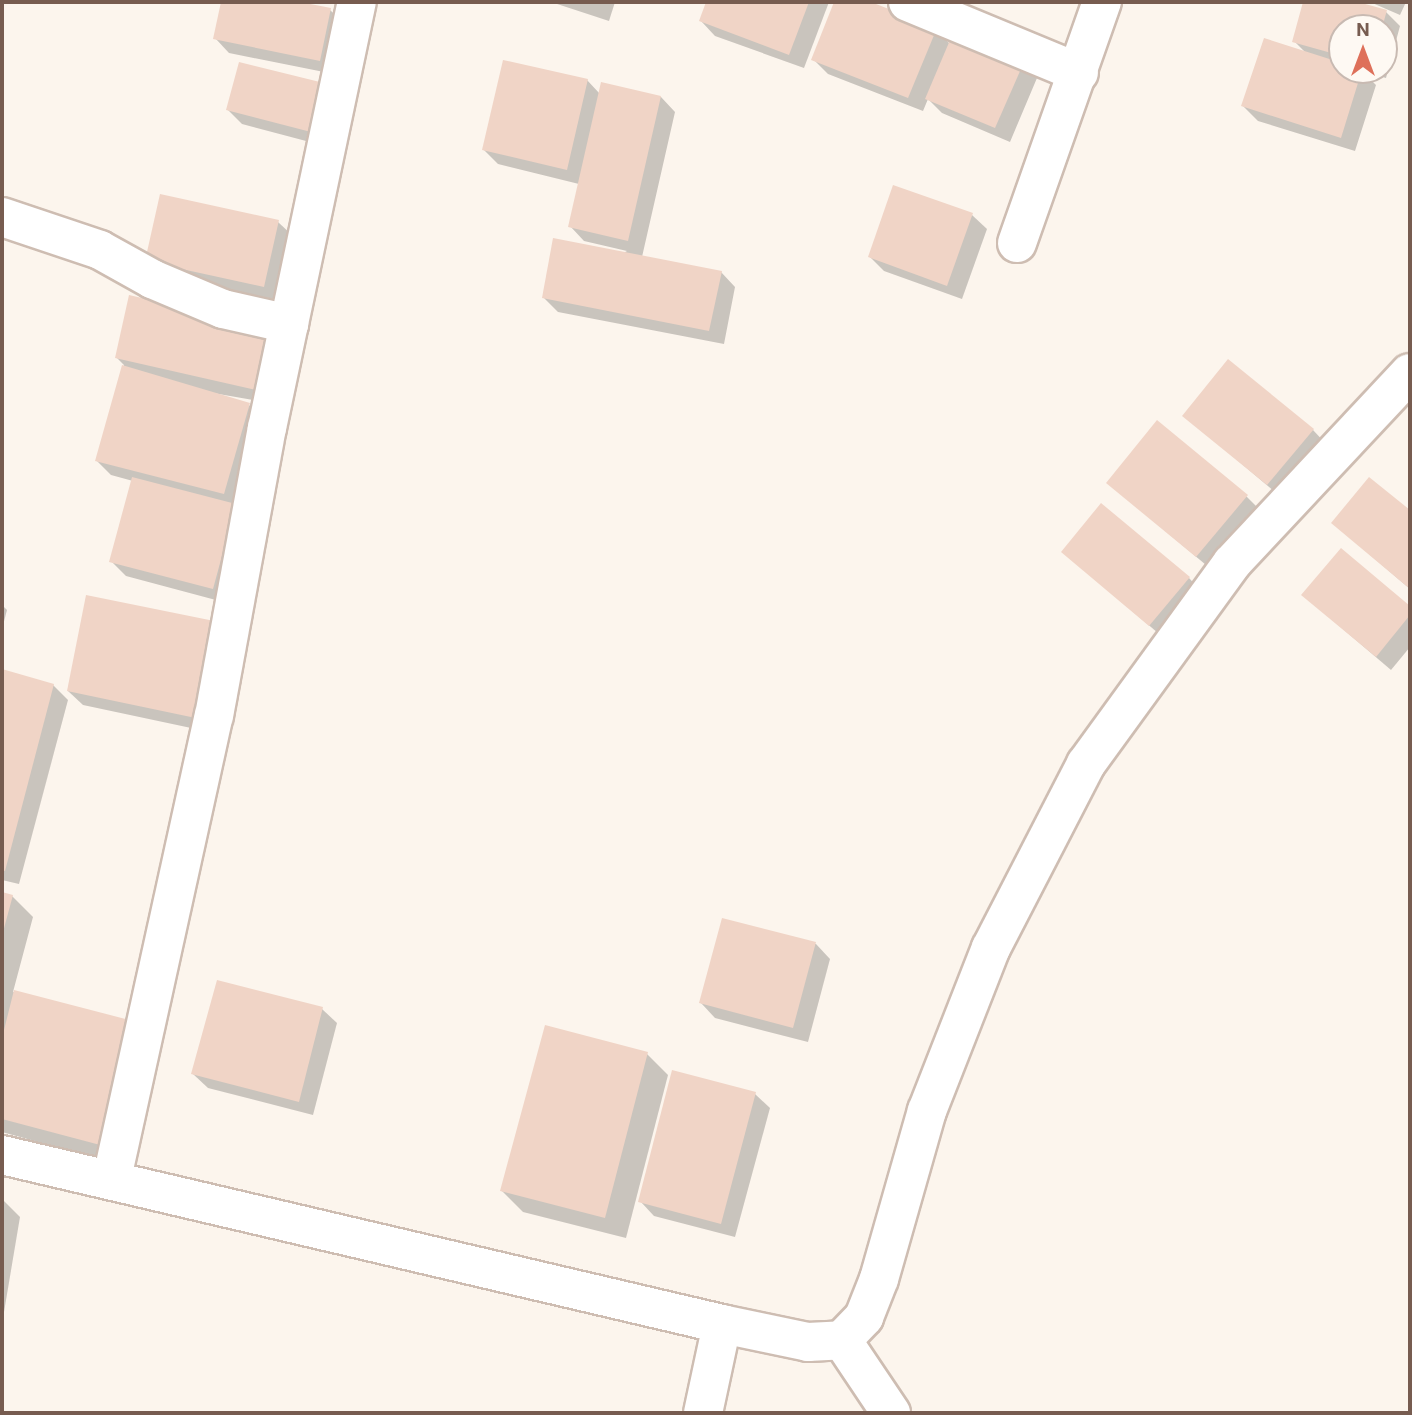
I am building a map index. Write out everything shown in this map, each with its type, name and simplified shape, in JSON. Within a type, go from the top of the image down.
[{"type":"street","points":[[112,1178],[214,716],[289,324],[357,2]]},
{"type":"street","points":[[908,2],[1079,73]]},
{"type":"street","points":[[1017,243],[1102,2]]},
{"type":"street","points":[[2,217],[100,250],[152,279],[223,309],[289,324]]},
{"type":"street","points":[[2,1155],[112,1178],[722,1324],[808,1342],[842,1340],[864,1317],[879,1279],[927,1111],[991,948],[1086,764],[1232,563],[1410,373]]},
{"type":"street","points":[[703,1413],[722,1324]]},
{"type":"street","points":[[842,1340],[891,1413]]},
{"type":"building","points":[[221,2],[300,2],[331,8],[320,61],[213,39]]},
{"type":"building","points":[[706,2],[809,2],[789,55],[699,21]]},
{"type":"building","points":[[834,2],[871,2],[937,28],[908,98],[811,60]]},
{"type":"building","points":[[1303,2],[1358,2],[1387,10],[1386,14],[1328,14],[1328,52],[1292,42]]},
{"type":"building","points":[[953,33],[1024,62],[995,128],[925,99]]},
{"type":"building","points":[[1264,38],[1328,59],[1328,84],[1358,84],[1341,138],[1241,106]]},
{"type":"building","points":[[503,60],[588,79],[567,170],[482,150]]},
{"type":"building","points":[[239,62],[324,83],[311,132],[226,110]]},
{"type":"building","points":[[601,82],[661,96],[628,241],[568,227]]},
{"type":"building","points":[[893,185],[973,213],[947,286],[868,257]]},
{"type":"building","points":[[160,194],[279,220],[264,287],[145,261]]},
{"type":"building","points":[[553,238],[722,271],[709,331],[542,298]]},
{"type":"building","points":[[129,295],[269,327],[256,390],[115,358]]},
{"type":"building","points":[[1228,359],[1314,429],[1267,485],[1182,416]]},
{"type":"building","points":[[122,365],[250,403],[224,494],[95,461]]},
{"type":"building","points":[[1157,420],[1248,495],[1196,557],[1106,483]]},
{"type":"building","points":[[132,477],[236,504],[213,589],[109,562]]},
{"type":"building","points":[[1369,477],[1410,510],[1410,589],[1331,523]]},
{"type":"building","points":[[1101,503],[1190,577],[1149,626],[1061,552]]},
{"type":"building","points":[[1341,548],[1410,606],[1410,615],[1376,657],[1301,595]]},
{"type":"building","points":[[86,595],[229,624],[210,721],[67,691]]},
{"type":"building","points":[[2,669],[54,684],[5,871],[2,870]]},
{"type":"building","points":[[2,892],[13,895],[3,932],[2,932]]},
{"type":"building","points":[[722,918],[816,942],[793,1028],[699,1003]]},
{"type":"building","points":[[217,980],[323,1007],[299,1102],[191,1074]]},
{"type":"building","points":[[14,990],[137,1022],[104,1146],[2,1119],[2,1038]]},
{"type":"building","points":[[545,1025],[648,1052],[605,1218],[500,1191]]},
{"type":"building","points":[[672,1070],[756,1092],[721,1224],[638,1202]]}]
